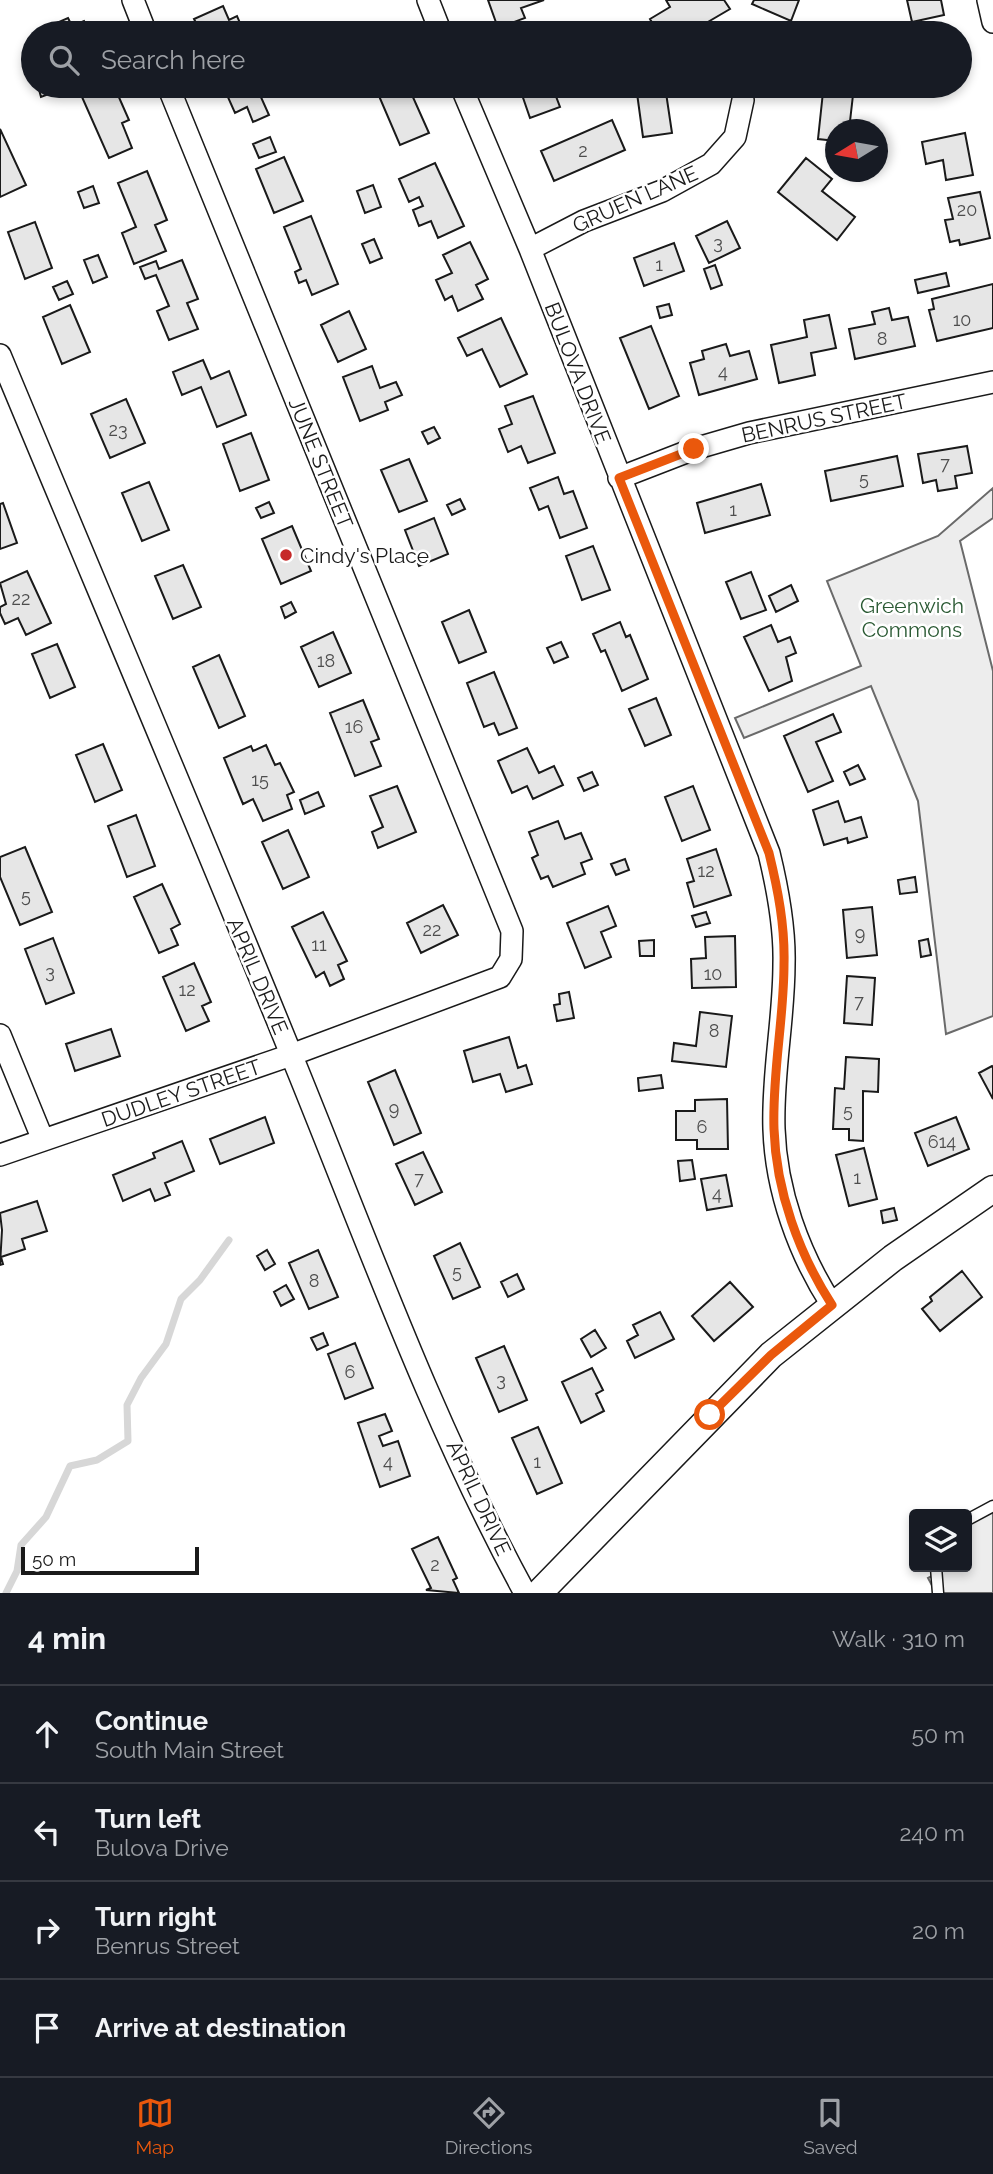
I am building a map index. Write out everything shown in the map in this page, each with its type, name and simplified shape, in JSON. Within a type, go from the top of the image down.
[{"type":"street","points":[[133,0],[141,21]]},
{"type":"street","points":[[428,0],[436,21]]},
{"type":"street","points":[[988,0],[993,22]]},
{"type":"street","name":"JUNE STREET","points":[[173,98],[512,931],[511,959]]},
{"type":"street","name":"BULOVA DRIVE","points":[[466,98],[530,249],[769,853],[781,908],[784,964],[774,1084],[777,1159],[801,1251],[832,1305]]},
{"type":"street","name":"GRUEN LANE","points":[[530,249],[584,221],[662,191],[711,164],[735,137],[743,100]]},
{"type":"street","name":"APRIL DRIVE","points":[[0,355],[430,1393],[481,1507],[525,1593]]},
{"type":"street","name":"BENRUS STREET","points":[[619,478],[730,438],[993,382]]},
{"type":"street","name":"DUDLEY STREET","points":[[0,1155],[291,1055],[500,977],[511,959]]},
{"type":"street","points":[[0,1035],[43,1140]]},
{"type":"street","points":[[539,1593],[771,1355],[904,1250],[993,1189]]},
{"type":"lane","points":[[972,1517],[993,1506]]},
{"type":"lane","points":[[936,1572],[938,1593]]},
{"type":"shaded area","name":"Greenwich Commons","points":[[993,488],[993,518],[960,541],[993,671],[993,1016],[946,1034],[918,801],[871,686],[744,738],[735,718],[861,666],[827,581],[938,536]]},
{"type":"shaded area","points":[[993,1504],[993,1593],[936,1593],[928,1578],[940,1572],[972,1572],[972,1514]]},
{"type":"building","points":[[488,0],[544,0],[521,8],[525,18],[517,21],[496,21]]},
{"type":"building","points":[[666,0],[724,0],[730,9],[710,21],[651,21],[650,19],[670,7]]},
{"type":"building","points":[[754,0],[799,0],[791,21],[752,4]]},
{"type":"building","points":[[907,0],[941,0],[944,15],[912,21]]},
{"type":"building","points":[[223,6],[229,20],[237,16],[239,21],[195,21],[194,19]]},
{"type":"building","points":[[82,98],[119,98],[129,120],[122,123],[132,148],[109,158]]},
{"type":"building","points":[[228,98],[261,98],[269,115],[253,122],[247,107],[235,113]]},
{"type":"building","points":[[380,98],[413,98],[429,133],[400,145]]},
{"type":"building","points":[[523,98],[557,98],[560,107],[530,118]]},
{"type":"building","points":[[638,98],[667,98],[672,133],[643,137]]},
{"type":"building","points":[[822,98],[853,98],[850,119],[825,119],[825,140],[818,139]]},
{"type":"building","points":[[612,120],[625,150],[554,181],[541,151]]},
{"type":"building","points":[[0,129],[26,185],[0,197]]},
{"type":"building","points":[[965,133],[973,175],[946,180],[943,160],[926,164],[922,142]]},
{"type":"building","points":[[270,137],[276,152],[259,158],[253,144]]},
{"type":"building","points":[[284,157],[303,201],[274,213],[256,169]]},
{"type":"building","points":[[806,158],[825,173],[825,182],[830,182],[822,191],[855,217],[837,240],[778,192]]},
{"type":"building","points":[[435,163],[464,226],[438,238],[431,221],[419,226],[413,210],[423,206],[419,197],[409,202],[399,179]]},
{"type":"building","points":[[147,171],[167,220],[155,225],[166,251],[134,264],[122,233],[136,227],[118,183]]},
{"type":"building","points":[[373,185],[381,207],[365,213],[357,191]]},
{"type":"building","points":[[93,186],[99,203],[84,208],[78,192]]},
{"type":"building","points":[[980,192],[990,238],[960,245],[959,240],[950,242],[945,220],[953,219],[948,198]]},
{"type":"building","points":[[311,216],[338,284],[312,295],[306,280],[299,283],[295,272],[301,269],[284,227]]},
{"type":"building","points":[[727,221],[740,248],[709,263],[696,236]]},
{"type":"building","points":[[35,222],[52,268],[25,279],[8,232]]},
{"type":"building","points":[[374,239],[382,258],[370,263],[362,244]]},
{"type":"building","points":[[470,242],[488,279],[476,285],[483,299],[458,311],[452,296],[445,300],[436,280],[452,273],[443,255]]},
{"type":"building","points":[[674,243],[684,271],[644,286],[634,258]]},
{"type":"building","points":[[98,255],[107,277],[93,283],[84,260]]},
{"type":"building","points":[[182,260],[198,299],[187,303],[198,329],[169,340],[157,311],[169,306],[156,275],[145,279],[140,267],[156,261],[159,269]]},
{"type":"building","points":[[715,265],[722,285],[711,289],[704,269]]},
{"type":"building","points":[[946,273],[949,286],[918,293],[915,280]]},
{"type":"building","points":[[67,281],[73,294],[59,300],[53,287]]},
{"type":"building","points":[[993,284],[993,328],[937,341],[929,310],[934,309],[932,299]]},
{"type":"building","points":[[669,304],[672,315],[660,318],[657,307]]},
{"type":"building","points":[[70,305],[90,352],[62,364],[43,317]]},
{"type":"building","points":[[889,308],[892,320],[908,317],[915,346],[855,359],[849,329],[875,324],[872,312]]},
{"type":"building","points":[[349,311],[366,349],[338,362],[321,325]]},
{"type":"building","points":[[829,315],[836,348],[811,353],[815,375],[779,383],[771,345],[807,337],[804,320]]},
{"type":"building","points":[[501,318],[527,374],[500,387],[482,349],[467,356],[458,338]]},
{"type":"building","points":[[651,326],[679,396],[649,409],[620,338]]},
{"type":"building","points":[[726,344],[730,356],[749,351],[757,379],[699,395],[690,363],[704,359],[702,351]]},
{"type":"building","points":[[203,360],[211,379],[229,371],[246,415],[217,427],[201,387],[182,395],[173,372]]},
{"type":"building","points":[[372,366],[380,388],[396,382],[402,395],[385,402],[388,410],[360,421],[343,377]]},
{"type":"building","points":[[533,396],[555,453],[528,463],[521,446],[508,452],[499,429],[512,424],[505,406]]},
{"type":"building","points":[[126,399],[145,443],[110,458],[91,414]]},
{"type":"building","points":[[434,427],[440,438],[428,444],[422,432]]},
{"type":"building","points":[[251,433],[269,480],[240,491],[223,444]]},
{"type":"building","points":[[967,446],[972,473],[955,476],[957,488],[938,491],[936,480],[923,483],[918,454]]},
{"type":"building","points":[[897,456],[903,486],[831,501],[825,471]]},
{"type":"building","points":[[409,459],[427,501],[399,512],[381,470]]},
{"type":"building","points":[[558,477],[564,494],[573,491],[587,528],[560,538],[548,506],[539,510],[530,488]]},
{"type":"building","points":[[149,482],[169,530],[142,541],[122,493]]},
{"type":"building","points":[[761,484],[770,515],[705,533],[697,503]]},
{"type":"building","points":[[460,499],[465,509],[452,515],[447,505]]},
{"type":"building","points":[[269,502],[274,513],[261,518],[256,508]]},
{"type":"building","points":[[3,503],[17,543],[0,549],[0,504]]},
{"type":"building","points":[[434,518],[448,554],[419,566],[405,530]]},
{"type":"building","name":"Cindy's Place","points":[[292,526],[311,571],[281,584],[262,539]]},
{"type":"building","points":[[593,546],[610,590],[582,600],[566,556]]},
{"type":"building","points":[[183,565],[201,607],[173,619],[155,576]]},
{"type":"building","points":[[27,571],[51,623],[26,635],[18,618],[5,624],[0,613],[0,607],[6,604],[0,583]]},
{"type":"building","points":[[751,572],[766,610],[741,619],[726,582]]},
{"type":"building","points":[[791,585],[798,601],[776,612],[769,596]]},
{"type":"building","points":[[291,602],[296,612],[285,618],[281,607]]},
{"type":"building","points":[[469,610],[486,652],[459,663],[442,622]]},
{"type":"building","points":[[620,622],[626,637],[630,635],[648,679],[622,691],[605,650],[601,652],[593,634]]},
{"type":"building","points":[[771,625],[778,642],[790,637],[796,653],[786,657],[792,681],[769,691],[744,637]]},
{"type":"building","points":[[333,632],[351,673],[319,687],[301,647]]},
{"type":"building","points":[[561,642],[568,657],[554,663],[547,648]]},
{"type":"building","points":[[57,644],[75,687],[50,698],[32,654]]},
{"type":"building","points":[[219,655],[245,716],[219,728],[193,667]]},
{"type":"building","points":[[494,672],[517,728],[499,735],[494,723],[484,727],[467,683]]},
{"type":"building","points":[[656,698],[671,735],[645,746],[629,709]]},
{"type":"building","points":[[363,700],[379,739],[371,742],[381,766],[355,776],[330,713]]},
{"type":"building","points":[[833,714],[841,732],[816,742],[833,781],[808,792],[784,736]]},
{"type":"building","points":[[103,744],[122,790],[95,802],[76,755]]},
{"type":"building","points":[[266,745],[275,765],[280,763],[294,792],[287,795],[292,809],[263,821],[253,799],[243,804],[224,758],[251,746],[253,751]]},
{"type":"building","points":[[527,748],[539,773],[554,766],[563,785],[533,799],[527,786],[512,793],[498,761]]},
{"type":"building","points":[[858,765],[865,779],[850,785],[844,772]]},
{"type":"building","points":[[592,772],[598,785],[584,791],[578,778]]},
{"type":"building","points":[[397,786],[416,832],[378,848],[372,832],[383,827],[370,796]]},
{"type":"building","points":[[693,786],[710,830],[682,841],[665,797]]},
{"type":"building","points":[[318,792],[324,806],[305,814],[300,800]]},
{"type":"building","points":[[838,801],[845,822],[861,817],[867,837],[848,843],[847,838],[824,845],[813,810]]},
{"type":"building","points":[[136,815],[155,866],[127,877],[108,826]]},
{"type":"building","points":[[558,821],[565,839],[581,833],[592,859],[581,863],[585,874],[553,887],[548,876],[541,879],[532,858],[538,855],[529,832]]},
{"type":"building","points":[[288,830],[309,877],[283,889],[262,842]]},
{"type":"building","points":[[25,847],[52,912],[20,925],[0,877],[0,857]]},
{"type":"building","points":[[716,849],[731,895],[694,907],[687,883],[694,881],[687,859]]},
{"type":"building","points":[[625,859],[629,870],[616,875],[611,864]]},
{"type":"building","points":[[915,877],[917,892],[900,894],[898,880]]},
{"type":"building","points":[[162,884],[180,924],[171,929],[178,945],[159,953],[134,897]]},
{"type":"building","points":[[443,905],[458,935],[421,953],[407,923]]},
{"type":"building","points":[[608,906],[616,926],[601,932],[611,957],[585,968],[567,923]]},
{"type":"building","points":[[872,907],[877,955],[847,958],[843,910]]},
{"type":"building","points":[[323,912],[347,961],[338,965],[344,979],[330,986],[324,972],[316,977],[292,927]]},
{"type":"building","points":[[706,912],[710,923],[696,927],[692,916]]},
{"type":"building","points":[[735,936],[736,987],[692,988],[691,959],[706,958],[705,937]]},
{"type":"building","points":[[53,938],[74,993],[46,1004],[25,949]]},
{"type":"building","points":[[928,939],[931,955],[921,957],[919,941]]},
{"type":"building","points":[[654,940],[654,956],[640,956],[639,941]]},
{"type":"building","points":[[194,963],[211,1002],[202,1006],[209,1021],[186,1031],[163,977]]},
{"type":"building","points":[[847,976],[875,978],[872,1025],[844,1023]]},
{"type":"building","points":[[569,992],[574,1018],[557,1021],[554,1005],[560,1004],[559,994]]},
{"type":"building","points":[[700,1012],[732,1016],[726,1067],[672,1061],[674,1043],[696,1046]]},
{"type":"building","points":[[111,1029],[120,1056],[75,1071],[66,1044]]},
{"type":"building","points":[[509,1037],[518,1068],[526,1065],[532,1084],[506,1092],[500,1074],[473,1082],[464,1051]]},
{"type":"building","points":[[846,1057],[879,1059],[878,1092],[863,1091],[863,1141],[849,1140],[849,1129],[833,1129],[835,1088],[844,1089]]},
{"type":"building","points":[[993,1067],[993,1099],[979,1073]]},
{"type":"building","points":[[395,1070],[421,1133],[394,1145],[368,1082]]},
{"type":"building","points":[[661,1075],[663,1088],[639,1091],[638,1078]]},
{"type":"building","points":[[727,1099],[728,1149],[697,1149],[697,1140],[676,1140],[676,1111],[695,1111],[695,1100]]},
{"type":"building","points":[[265,1117],[274,1143],[220,1164],[210,1139]]},
{"type":"building","points":[[956,1117],[969,1149],[928,1166],[915,1133]]},
{"type":"building","points":[[182,1141],[194,1171],[165,1183],[170,1195],[155,1201],[150,1189],[123,1201],[113,1175],[155,1158],[153,1153]]},
{"type":"building","points":[[864,1148],[877,1199],[849,1206],[836,1155]]},
{"type":"building","points":[[423,1152],[442,1192],[415,1205],[396,1164]]},
{"type":"building","points":[[692,1160],[695,1179],[680,1181],[678,1161]]},
{"type":"building","points":[[726,1175],[732,1206],[707,1210],[701,1179]]},
{"type":"building","points":[[37,1201],[47,1231],[22,1239],[25,1249],[1,1257],[3,1264],[0,1265],[0,1213]]},
{"type":"building","points":[[894,1208],[897,1220],[883,1223],[881,1211]]},
{"type":"building","points":[[460,1243],[480,1287],[453,1299],[434,1256]]},
{"type":"building","points":[[267,1250],[275,1264],[265,1270],[257,1256]]},
{"type":"building","points":[[318,1250],[338,1297],[309,1309],[289,1263]]},
{"type":"building","points":[[962,1271],[982,1297],[940,1331],[922,1309],[932,1301],[930,1297]]},
{"type":"building","points":[[517,1274],[524,1289],[508,1297],[501,1282]]},
{"type":"building","points":[[730,1282],[753,1307],[714,1341],[692,1316]]},
{"type":"building","points":[[286,1285],[294,1299],[281,1306],[274,1292]]},
{"type":"building","points":[[660,1312],[674,1339],[635,1358],[627,1341],[638,1335],[633,1325]]},
{"type":"building","points":[[595,1330],[606,1348],[591,1357],[581,1339]]},
{"type":"building","points":[[323,1333],[328,1345],[317,1350],[311,1338]]},
{"type":"building","points":[[355,1343],[373,1388],[345,1399],[328,1354]]},
{"type":"building","points":[[504,1346],[527,1400],[499,1412],[476,1358]]},
{"type":"building","points":[[592,1368],[603,1390],[596,1394],[604,1411],[581,1423],[562,1382]]},
{"type":"building","points":[[385,1414],[392,1431],[379,1436],[383,1446],[398,1441],[410,1476],[380,1487],[358,1423]]},
{"type":"building","points":[[538,1427],[562,1483],[537,1494],[512,1438]]},
{"type":"building","points":[[438,1537],[457,1578],[453,1580],[459,1593],[426,1590],[431,1588],[412,1549]]},
{"type":"waterway","points":[[6,1593],[17,1571],[21,1545],[46,1517],[70,1466],[97,1460],[128,1441],[127,1405],[141,1378],[166,1344],[181,1299],[200,1280],[229,1240]]},
{"type":"place","name":"Cindy's Place","points":[[286,555]]},
{"type":"route","points":[[694,449],[619,478],[769,853],[781,908],[784,964],[774,1084],[777,1159],[801,1251],[832,1305],[771,1355],[710,1415]]}]
